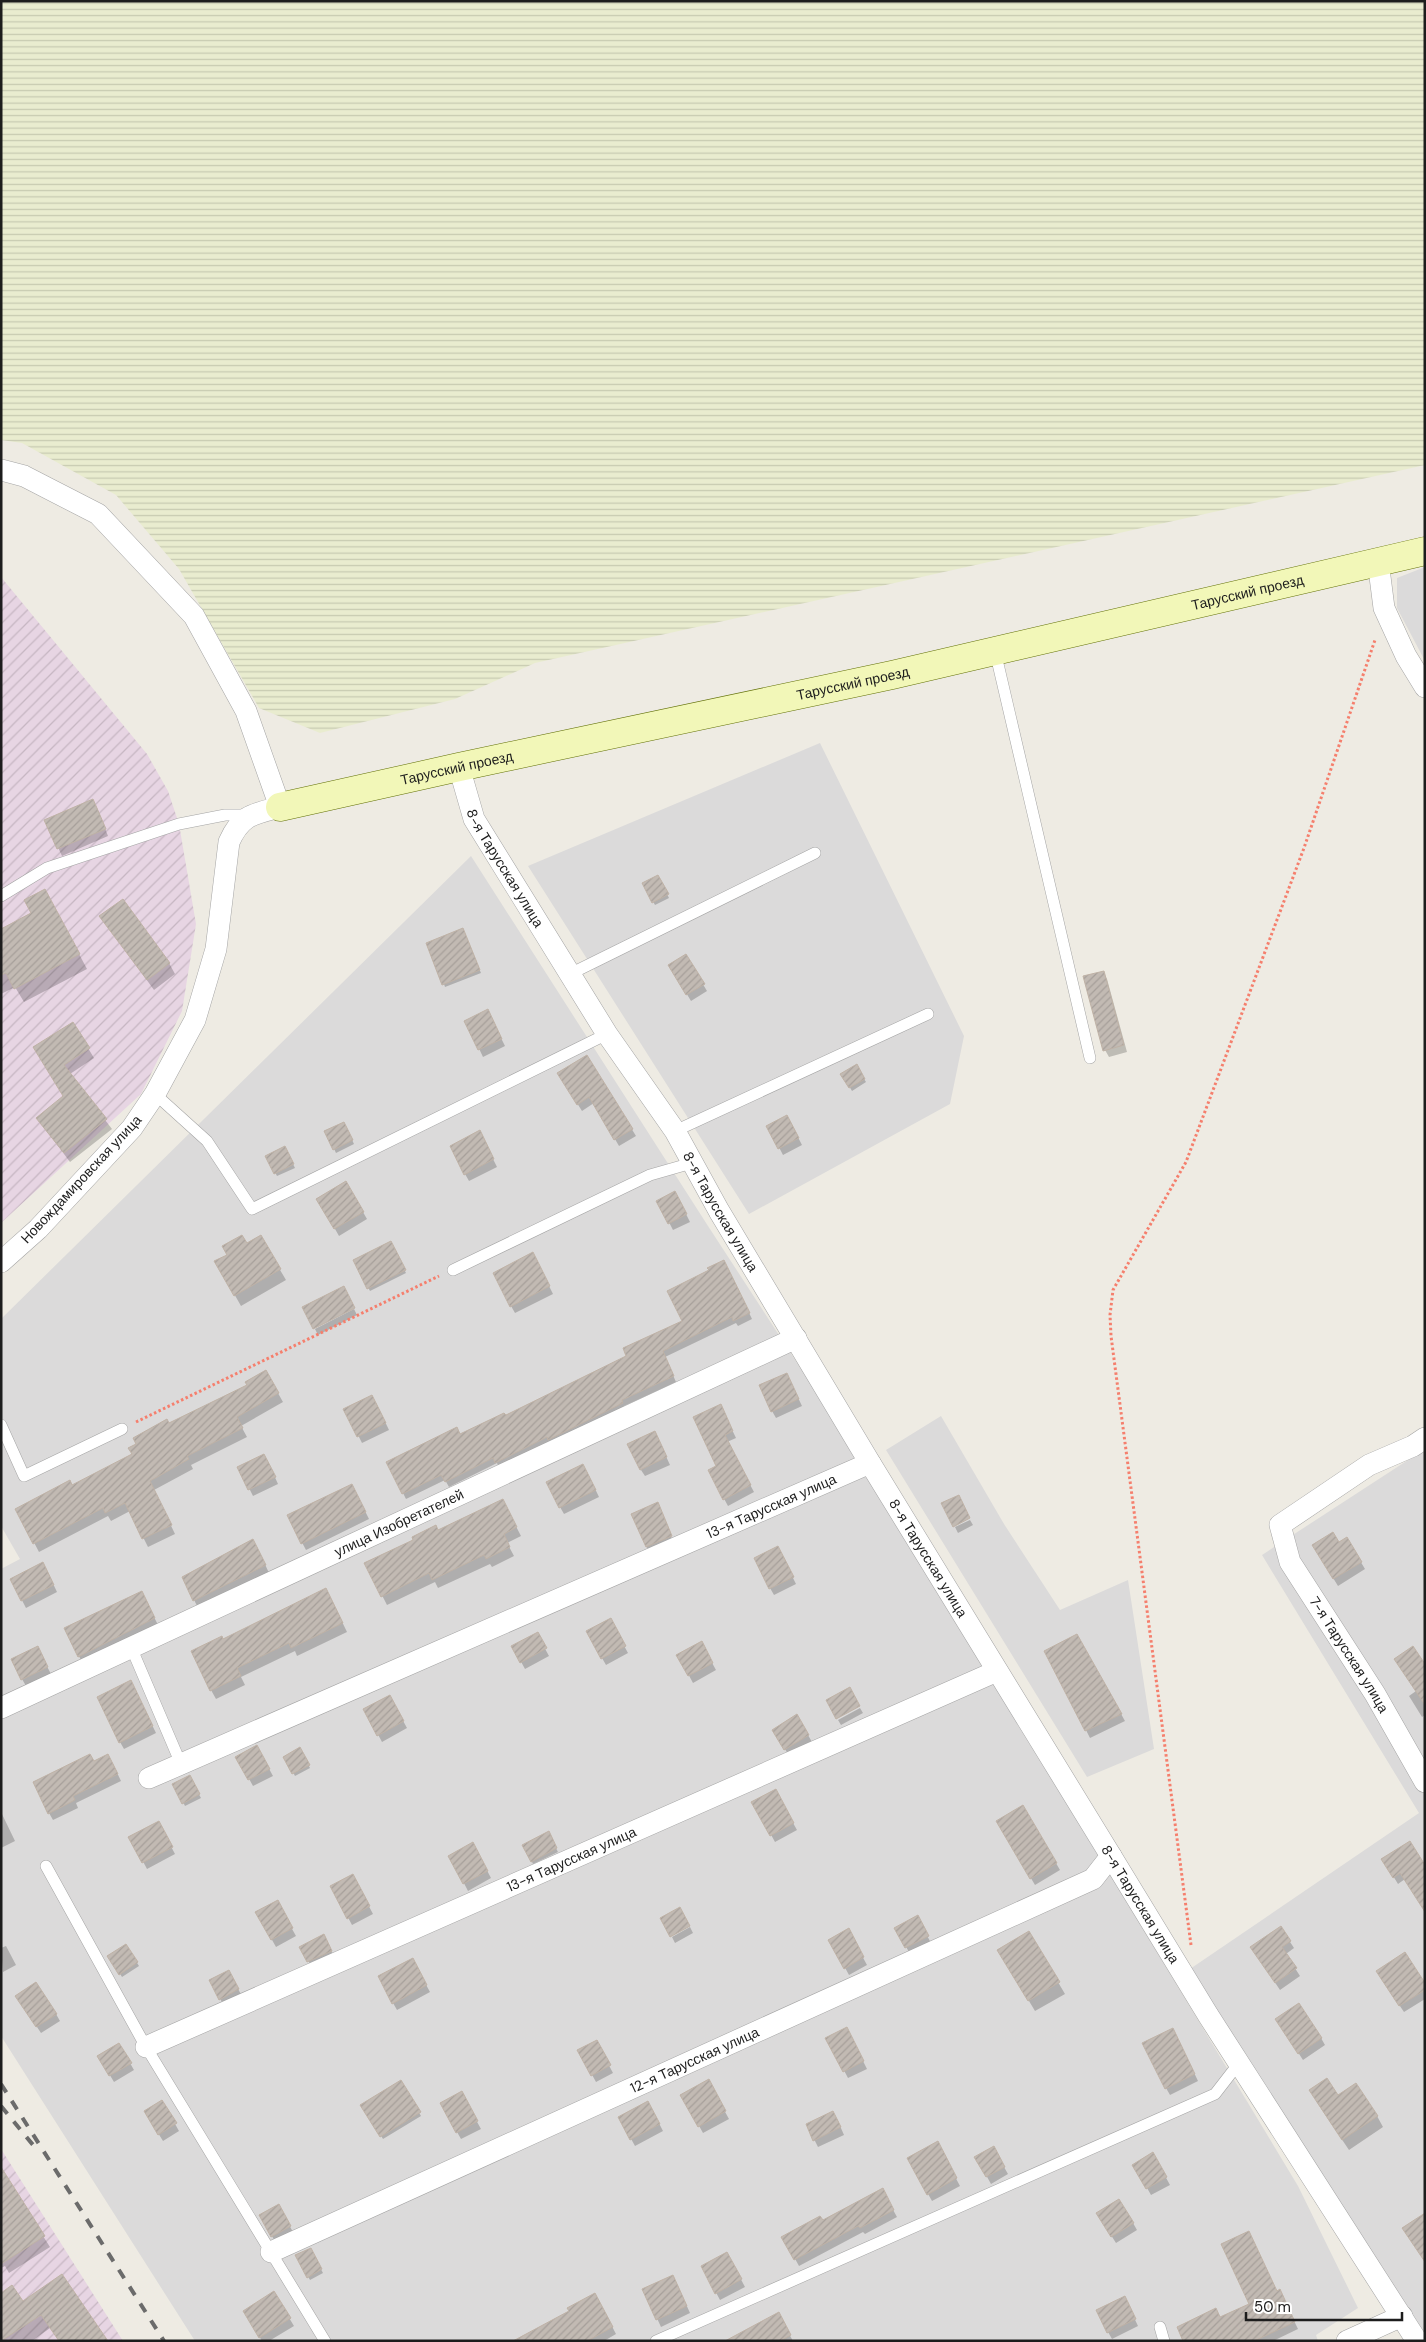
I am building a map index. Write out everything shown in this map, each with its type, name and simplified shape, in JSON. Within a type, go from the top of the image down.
[{"type":"street","points":[[1,470],[24,476],[98,514],[194,616],[246,710],[280,807]]},
{"type":"street","name":"Тарусский проезд","points":[[280,807],[458,766],[892,675],[1425,551]]},
{"type":"street","points":[[1378,561],[1384,608],[1406,656],[1425,687]]},
{"type":"street","name":"8-я Тарусская улица","points":[[458,766],[474,819],[607,1034],[675,1131],[692,1163],[870,1463],[997,1671],[1238,2063],[1417,2341]]},
{"type":"street","name":"Новождамировская улица","points":[[1,1262],[38,1229],[132,1128],[155,1094],[195,1020],[216,949],[228,842],[236,825],[251,815],[280,807]]},
{"type":"street","name":"улица Изобретателей","points":[[1,1708],[796,1338]]},
{"type":"street","name":"7-я Тарусская улица","points":[[1425,1438],[1413,1446],[1369,1465],[1280,1525],[1290,1562],[1375,1694],[1425,1782]]},
{"type":"street","name":"13-я Тарусская улица","points":[[149,1778],[870,1463]]},
{"type":"street","name":"13-я Тарусская улица","points":[[146,2047],[997,1671]]},
{"type":"street","name":"12-я Тарусская улица","points":[[271,2252],[1092,1879],[1111,1856]]},
{"type":"street","points":[[1346,2341],[1402,2316]]},
{"type":"lane","points":[[995,651],[1090,1058]]},
{"type":"lane","points":[[1,896],[47,868],[179,824],[225,815],[251,815]]},
{"type":"lane","points":[[570,974],[815,853]]},
{"type":"lane","points":[[675,1131],[928,1014]]},
{"type":"lane","points":[[155,1094],[207,1141],[252,1208],[607,1034]]},
{"type":"lane","points":[[453,1270],[650,1175],[692,1163]]},
{"type":"lane","points":[[1,1425],[24,1476],[122,1429]]},
{"type":"lane","points":[[131,1647],[182,1764]]},
{"type":"lane","points":[[46,1866],[146,2047],[324,2341]]},
{"type":"lane","points":[[656,2341],[1215,2094],[1238,2063]]},
{"type":"lane","points":[[1160,2327],[1164,2341]]},
{"type":"path","points":[[1189,1984],[1192,1975],[1191,1934],[1162,1737],[1111,1336],[1113,1290],[1186,1162],[1304,848],[1372,652],[1384,608]]},
{"type":"path","points":[[122,1429],[453,1270]]},
{"type":"shaded area","points":[[1425,567],[1425,661],[1397,608],[1397,578]]},
{"type":"shaded area","points":[[1,577],[147,754],[168,791],[179,824],[196,924],[182,1011],[141,1094],[1,1223]]},
{"type":"shaded area","points":[[820,743],[964,1036],[950,1104],[749,1214],[528,866]]},
{"type":"shaded area","points":[[471,856],[861,1461],[1298,2186],[1358,2308],[1316,2335],[1318,2341],[195,2341],[1,2036],[1,1569],[20,1559],[1,1526],[1,1319]]},
{"type":"shaded area","points":[[941,1416],[1004,1524],[1060,1610],[1128,1580],[1154,1749],[1087,1777],[886,1450]]},
{"type":"shaded area","points":[[1425,1449],[1425,2341],[1190,1969],[1419,1813],[1262,1555]]},
{"type":"shaded area","points":[[1,2149],[123,2341],[1,2341]]},
{"type":"green space","points":[[1,1],[1425,1],[1425,465],[535,663],[455,699],[320,733],[259,708],[179,569],[116,495],[22,443],[1,440]]},
{"type":"building","points":[[93,799],[106,829],[57,849],[44,820]]},
{"type":"building","points":[[658,875],[669,894],[652,903],[642,883]]},
{"type":"building","points":[[45,889],[80,954],[14,989],[6,973],[1,975],[1,929],[31,913],[24,900]]},
{"type":"building","points":[[123,899],[170,963],[147,980],[99,916]]},
{"type":"building","points":[[463,928],[480,970],[442,985],[426,943]]},
{"type":"building","points":[[686,954],[705,984],[686,995],[668,965]]},
{"type":"building","points":[[1104,971],[1124,1045],[1103,1051],[1083,976]]},
{"type":"building","points":[[488,1009],[502,1039],[478,1050],[464,1021]]},
{"type":"building","points":[[73,1022],[90,1048],[64,1065],[107,1119],[64,1153],[36,1118],[63,1096],[33,1047]]},
{"type":"building","points":[[587,1055],[633,1129],[614,1140],[589,1097],[577,1105],[557,1073]]},
{"type":"building","points":[[857,1064],[865,1079],[849,1088],[840,1074]]},
{"type":"building","points":[[787,1115],[799,1138],[778,1149],[766,1126]]},
{"type":"building","points":[[344,1122],[353,1140],[333,1150],[324,1131]]},
{"type":"building","points":[[480,1130],[494,1159],[464,1175],[450,1146]]},
{"type":"building","points":[[285,1146],[294,1164],[274,1174],[265,1156]]},
{"type":"building","points":[[346,1181],[364,1212],[334,1229],[316,1199]]},
{"type":"building","points":[[675,1191],[687,1214],[668,1224],[656,1201]]},
{"type":"building","points":[[242,1235],[247,1243],[261,1235],[281,1269],[234,1296],[214,1261],[227,1255],[222,1246]]},
{"type":"building","points":[[391,1241],[406,1270],[367,1289],[353,1260]]},
{"type":"building","points":[[533,1252],[550,1286],[510,1307],[493,1273]]},
{"type":"building","points":[[724,1260],[750,1313],[733,1321],[732,1317],[663,1351],[674,1376],[622,1400],[623,1403],[548,1440],[547,1437],[495,1463],[493,1458],[445,1482],[441,1475],[402,1494],[386,1462],[457,1427],[460,1434],[504,1413],[506,1415],[626,1356],[623,1348],[682,1321],[667,1291],[709,1270],[707,1268]]},
{"type":"building","points":[[344,1286],[355,1308],[313,1329],[302,1307]]},
{"type":"building","points":[[266,1370],[279,1393],[237,1417],[243,1428],[187,1456],[189,1459],[150,1481],[172,1525],[142,1539],[125,1503],[105,1513],[103,1508],[33,1544],[15,1509],[70,1480],[72,1485],[132,1454],[128,1448],[136,1444],[133,1438],[167,1419],[169,1423],[247,1385],[245,1382]]},
{"type":"building","points":[[787,1373],[799,1399],[771,1412],[759,1385]]},
{"type":"building","points":[[372,1395],[386,1423],[357,1437],[343,1409]]},
{"type":"building","points":[[721,1404],[733,1431],[725,1435],[751,1485],[723,1500],[708,1470],[716,1466],[693,1417]]},
{"type":"building","points":[[655,1431],[667,1457],[640,1470],[627,1444]]},
{"type":"building","points":[[264,1454],[276,1477],[248,1490],[237,1467]]},
{"type":"building","points":[[583,1464],[596,1490],[559,1508],[546,1482]]},
{"type":"building","points":[[352,1484],[366,1512],[301,1544],[287,1515]]},
{"type":"building","points":[[959,1495],[970,1518],[953,1527],[941,1503]]},
{"type":"building","points":[[503,1499],[517,1527],[504,1534],[510,1547],[486,1559],[484,1555],[432,1580],[429,1573],[381,1597],[364,1563],[413,1540],[412,1537],[436,1525],[438,1530]]},
{"type":"building","points":[[658,1502],[672,1536],[646,1547],[631,1514]]},
{"type":"building","points":[[1333,1532],[1339,1542],[1347,1537],[1362,1562],[1333,1579],[1312,1545]]},
{"type":"building","points":[[253,1539],[266,1565],[193,1601],[182,1577]]},
{"type":"building","points":[[778,1546],[794,1577],[769,1589],[754,1558]]},
{"type":"building","points":[[43,1562],[54,1585],[21,1601],[10,1579]]},
{"type":"building","points":[[326,1588],[343,1623],[291,1648],[289,1643],[237,1668],[241,1676],[210,1691],[191,1651],[222,1636],[223,1639]]},
{"type":"building","points":[[142,1591],[155,1618],[78,1657],[64,1628]]},
{"type":"building","points":[[611,1618],[626,1646],[601,1659],[586,1631]]},
{"type":"building","points":[[538,1632],[547,1648],[520,1663],[511,1646]]},
{"type":"building","points":[[1077,1634],[1122,1714],[1085,1731],[1044,1651]]},
{"type":"building","points":[[702,1641],[713,1663],[688,1676],[676,1655]]},
{"type":"building","points":[[38,1646],[48,1667],[21,1680],[11,1659]]},
{"type":"building","points":[[1413,1646],[1425,1664],[1425,1705],[1394,1659]]},
{"type":"building","points":[[131,1680],[153,1726],[119,1743],[97,1697]]},
{"type":"building","points":[[850,1687],[860,1706],[836,1719],[826,1700]]},
{"type":"building","points":[[390,1695],[404,1721],[377,1736],[363,1709]]},
{"type":"building","points":[[797,1714],[809,1735],[784,1750],[772,1730]]},
{"type":"building","points":[[257,1745],[270,1769],[248,1780],[235,1757]]},
{"type":"building","points":[[300,1747],[310,1765],[292,1774],[283,1757]]},
{"type":"building","points":[[90,1754],[94,1761],[108,1754],[118,1774],[73,1796],[75,1800],[48,1814],[33,1782]]},
{"type":"building","points":[[190,1775],[200,1794],[182,1804],[172,1784]]},
{"type":"building","points":[[776,1789],[794,1823],[770,1836],[751,1802]]},
{"type":"building","points":[[1023,1805],[1057,1863],[1030,1879],[996,1821]]},
{"type":"building","points":[[159,1821],[173,1847],[142,1863],[128,1837]]},
{"type":"building","points":[[549,1831],[557,1848],[531,1862],[522,1845]]},
{"type":"building","points":[[1410,1841],[1425,1865],[1425,1912],[1400,1873],[1393,1878],[1381,1859]]},
{"type":"building","points":[[473,1842],[488,1871],[463,1884],[448,1856]]},
{"type":"building","points":[[353,1874],[370,1906],[347,1919],[330,1886]]},
{"type":"building","points":[[278,1900],[293,1928],[271,1940],[255,1912]]},
{"type":"building","points":[[680,1907],[690,1926],[670,1937],[660,1918]]},
{"type":"building","points":[[918,1915],[929,1936],[905,1948],[894,1928]]},
{"type":"building","points":[[1281,1926],[1291,1941],[1282,1947],[1297,1968],[1275,1983],[1250,1947]]},
{"type":"building","points":[[849,1928],[864,1957],[844,1969],[828,1940]]},
{"type":"building","points":[[1029,1931],[1060,1982],[1028,2001],[997,1950]]},
{"type":"building","points":[[324,1934],[332,1951],[307,1962],[299,1947]]},
{"type":"building","points":[[126,1944],[138,1962],[119,1975],[107,1956]]},
{"type":"building","points":[[1405,1952],[1425,1983],[1425,1990],[1399,2006],[1376,1971]]},
{"type":"building","points":[[413,1958],[427,1985],[392,2004],[378,1976]]},
{"type":"building","points":[[229,1970],[239,1989],[219,2000],[209,1980]]},
{"type":"building","points":[[36,1982],[57,2014],[36,2027],[15,1996]]},
{"type":"building","points":[[1299,2003],[1322,2038],[1298,2054],[1275,2019]]},
{"type":"building","points":[[847,2027],[864,2061],[843,2072],[825,2038]]},
{"type":"building","points":[[1173,2028],[1195,2074],[1165,2089],[1142,2043]]},
{"type":"building","points":[[597,2040],[611,2065],[591,2076],[577,2050]]},
{"type":"building","points":[[119,2043],[132,2063],[109,2076],[97,2056]]},
{"type":"building","points":[[1327,2078],[1338,2095],[1356,2083],[1378,2116],[1342,2140],[1309,2090]]},
{"type":"building","points":[[709,2079],[726,2111],[698,2127],[680,2095]]},
{"type":"building","points":[[401,2080],[421,2112],[380,2137],[360,2105]]},
{"type":"building","points":[[462,2091],[478,2121],[456,2133],[440,2103]]},
{"type":"building","points":[[162,2100],[177,2123],[158,2135],[144,2111]]},
{"type":"building","points":[[648,2101],[660,2124],[630,2140],[618,2117]]},
{"type":"building","points":[[833,2111],[841,2127],[813,2141],[806,2124]]},
{"type":"building","points":[[938,2141],[957,2178],[927,2195],[907,2158]]},
{"type":"building","points":[[994,2146],[1005,2167],[986,2177],[974,2157]]},
{"type":"building","points":[[1153,2152],[1167,2177],[1146,2189],[1132,2165]]},
{"type":"building","points":[[1,2167],[45,2236],[1,2264]]},
{"type":"building","points":[[883,2188],[894,2210],[860,2228],[858,2226],[794,2260],[781,2237],[820,2216],[823,2220]]},
{"type":"building","points":[[1119,2199],[1134,2223],[1111,2237],[1096,2213]]},
{"type":"building","points":[[279,2204],[291,2226],[271,2237],[259,2215]]},
{"type":"building","points":[[1425,2213],[1425,2262],[1402,2228]]},
{"type":"building","points":[[1249,2231],[1277,2291],[1280,2289],[1295,2322],[1254,2341],[1183,2341],[1177,2327],[1216,2308],[1220,2317],[1249,2304],[1221,2244]]},
{"type":"building","points":[[311,2248],[322,2269],[307,2278],[295,2255]]},
{"type":"building","points":[[727,2252],[742,2279],[715,2294],[701,2266]]},
{"type":"building","points":[[62,2274],[108,2341],[59,2341],[41,2315],[1,2341],[1,2293],[12,2285],[23,2301]]},
{"type":"building","points":[[673,2275],[687,2306],[656,2320],[642,2289]]},
{"type":"building","points":[[274,2291],[291,2318],[259,2338],[243,2311]]},
{"type":"building","points":[[595,2293],[613,2327],[587,2341],[513,2341],[569,2311],[567,2308]]},
{"type":"building","points":[[1125,2296],[1136,2319],[1107,2333],[1096,2310]]},
{"type":"building","points":[[779,2312],[791,2335],[780,2341],[725,2341]]},
{"type":"railway","points":[[1,2084],[164,2341]]},
{"type":"railway","points":[[1,2106],[38,2151]]}]
